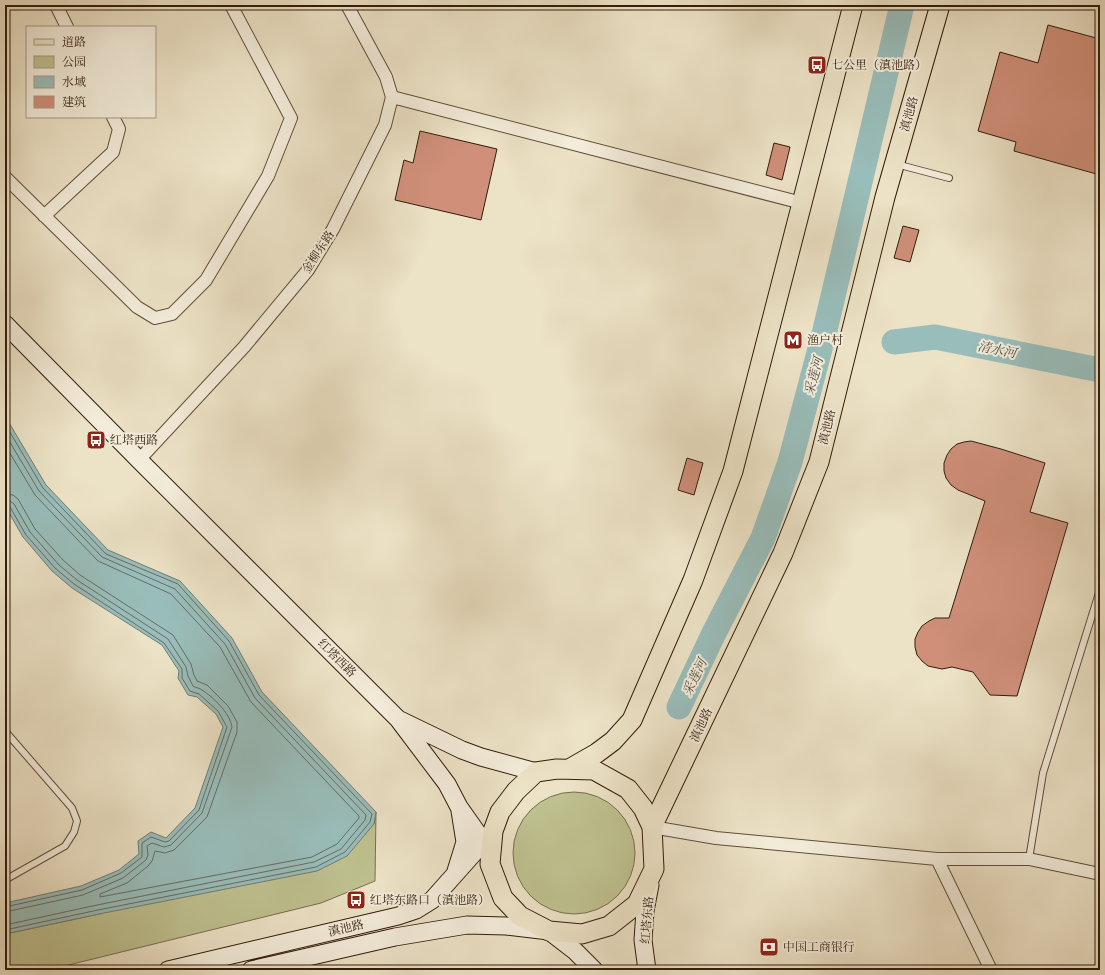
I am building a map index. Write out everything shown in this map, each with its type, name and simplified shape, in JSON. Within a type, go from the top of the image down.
[{"type":"main road","points":[[569,769],[597,753],[613,741],[632,720],[693,580],[733,471],[853,5]]},
{"type":"main road","name":"滇池路","points":[[652,827],[783,553],[819,462],[895,164],[940,5]]},
{"type":"main road","points":[[557,769],[594,770],[628,789],[643,808],[652,827],[654,870],[637,904],[609,926],[582,934],[549,931],[520,916],[504,898],[490,864],[489,842],[500,812],[516,791],[536,772],[557,769]]},
{"type":"street","points":[[56,5],[66,26]]},
{"type":"street","points":[[5,178],[137,307],[155,318],[172,314],[206,280],[268,176],[291,118],[231,5]]},
{"type":"street","points":[[347,5],[386,77],[392,97],[802,203]]},
{"type":"street","name":"金柳东路","points":[[139,460],[244,347],[308,270],[333,229],[384,125],[392,97]]},
{"type":"street","points":[[44,216],[113,152],[119,129],[114,118]]},
{"type":"street","name":"红塔西路","points":[[5,324],[398,719]]},
{"type":"street","points":[[398,719],[462,750],[481,757],[536,772]]},
{"type":"street","points":[[398,719],[447,784],[459,807],[489,842]]},
{"type":"street","points":[[456,873],[465,842],[459,807]]},
{"type":"street","points":[[652,827],[716,838],[937,859],[1029,859],[1100,874]]},
{"type":"street","name":"滇池路","points":[[168,970],[398,916],[416,910],[432,900],[456,873],[489,842]]},
{"type":"street","points":[[937,859],[991,970]]},
{"type":"street","name":"红塔东路","points":[[647,970],[643,940],[645,911],[654,870]]},
{"type":"street","name":"滇池路","points":[[251,970],[395,937],[467,925],[506,926],[549,931]]},
{"type":"street","points":[[549,931],[575,950],[594,970]]},
{"type":"lane","points":[[895,164],[949,178]]},
{"type":"lane","points":[[1029,859],[1043,773],[1099,593]]},
{"type":"lane","points":[[5,731],[72,808],[77,821],[74,832],[65,846],[5,880]]},
{"type":"green space","points":[[574,792],[586,793],[597,797],[608,802],[617,810],[625,819],[630,830],[634,841],[634,865],[630,876],[625,887],[617,896],[608,904],[597,909],[586,913],[574,914],[562,913],[551,909],[540,904],[531,896],[523,887],[518,876],[514,865],[513,853],[514,841],[518,830],[523,819],[531,810],[540,802],[551,797],[562,793]]},
{"type":"green space","points":[[376,812],[375,881],[321,903],[48,970],[5,970],[5,934],[99,914],[374,824]]},
{"type":"water","points":[[5,416],[46,485],[108,550],[180,581],[232,638],[262,692],[376,812],[374,824],[347,856],[317,871],[5,934],[5,903],[81,886],[119,870],[139,854],[138,841],[151,832],[166,838],[195,808],[223,727],[216,714],[197,697],[188,695],[178,678],[179,671],[162,645],[72,588],[52,571],[23,537],[5,506]]},
{"type":"building","points":[[1048,25],[1100,39],[1100,175],[1014,151],[1016,142],[978,131],[1000,52],[1038,63]]},
{"type":"building","points":[[420,131],[497,149],[481,220],[395,200],[404,160],[413,163]]},
{"type":"building","points":[[774,143],[790,147],[782,180],[766,175]]},
{"type":"building","points":[[903,226],[919,230],[910,262],[894,258]]},
{"type":"building","points":[[971,441],[1045,463],[1030,512],[1068,523],[1017,696],[990,695],[973,672],[952,667],[942,669],[928,666],[917,655],[915,647],[915,639],[922,626],[935,618],[949,618],[985,501],[958,490],[951,485],[946,478],[944,471],[944,463],[951,449],[957,444]]},
{"type":"building","points":[[687,458],[703,463],[694,495],[678,490]]},
{"type":"waterway","name":"采莲河","points":[[679,707],[713,635],[763,538],[790,462],[825,330],[902,5]]},
{"type":"waterway","name":"清水河","points":[[894,342],[935,337],[1100,370]]},
{"type":"place","name":"七公里（滇池路）","points":[[817,65]]},
{"type":"place","name":"渔户村","points":[[793,340]]},
{"type":"place","name":"红塔西路","points":[[96,440]]},
{"type":"place","name":"红塔东路口（滇池路）","points":[[356,900]]},
{"type":"place","name":"中国工商银行","points":[[769,947]]}]
